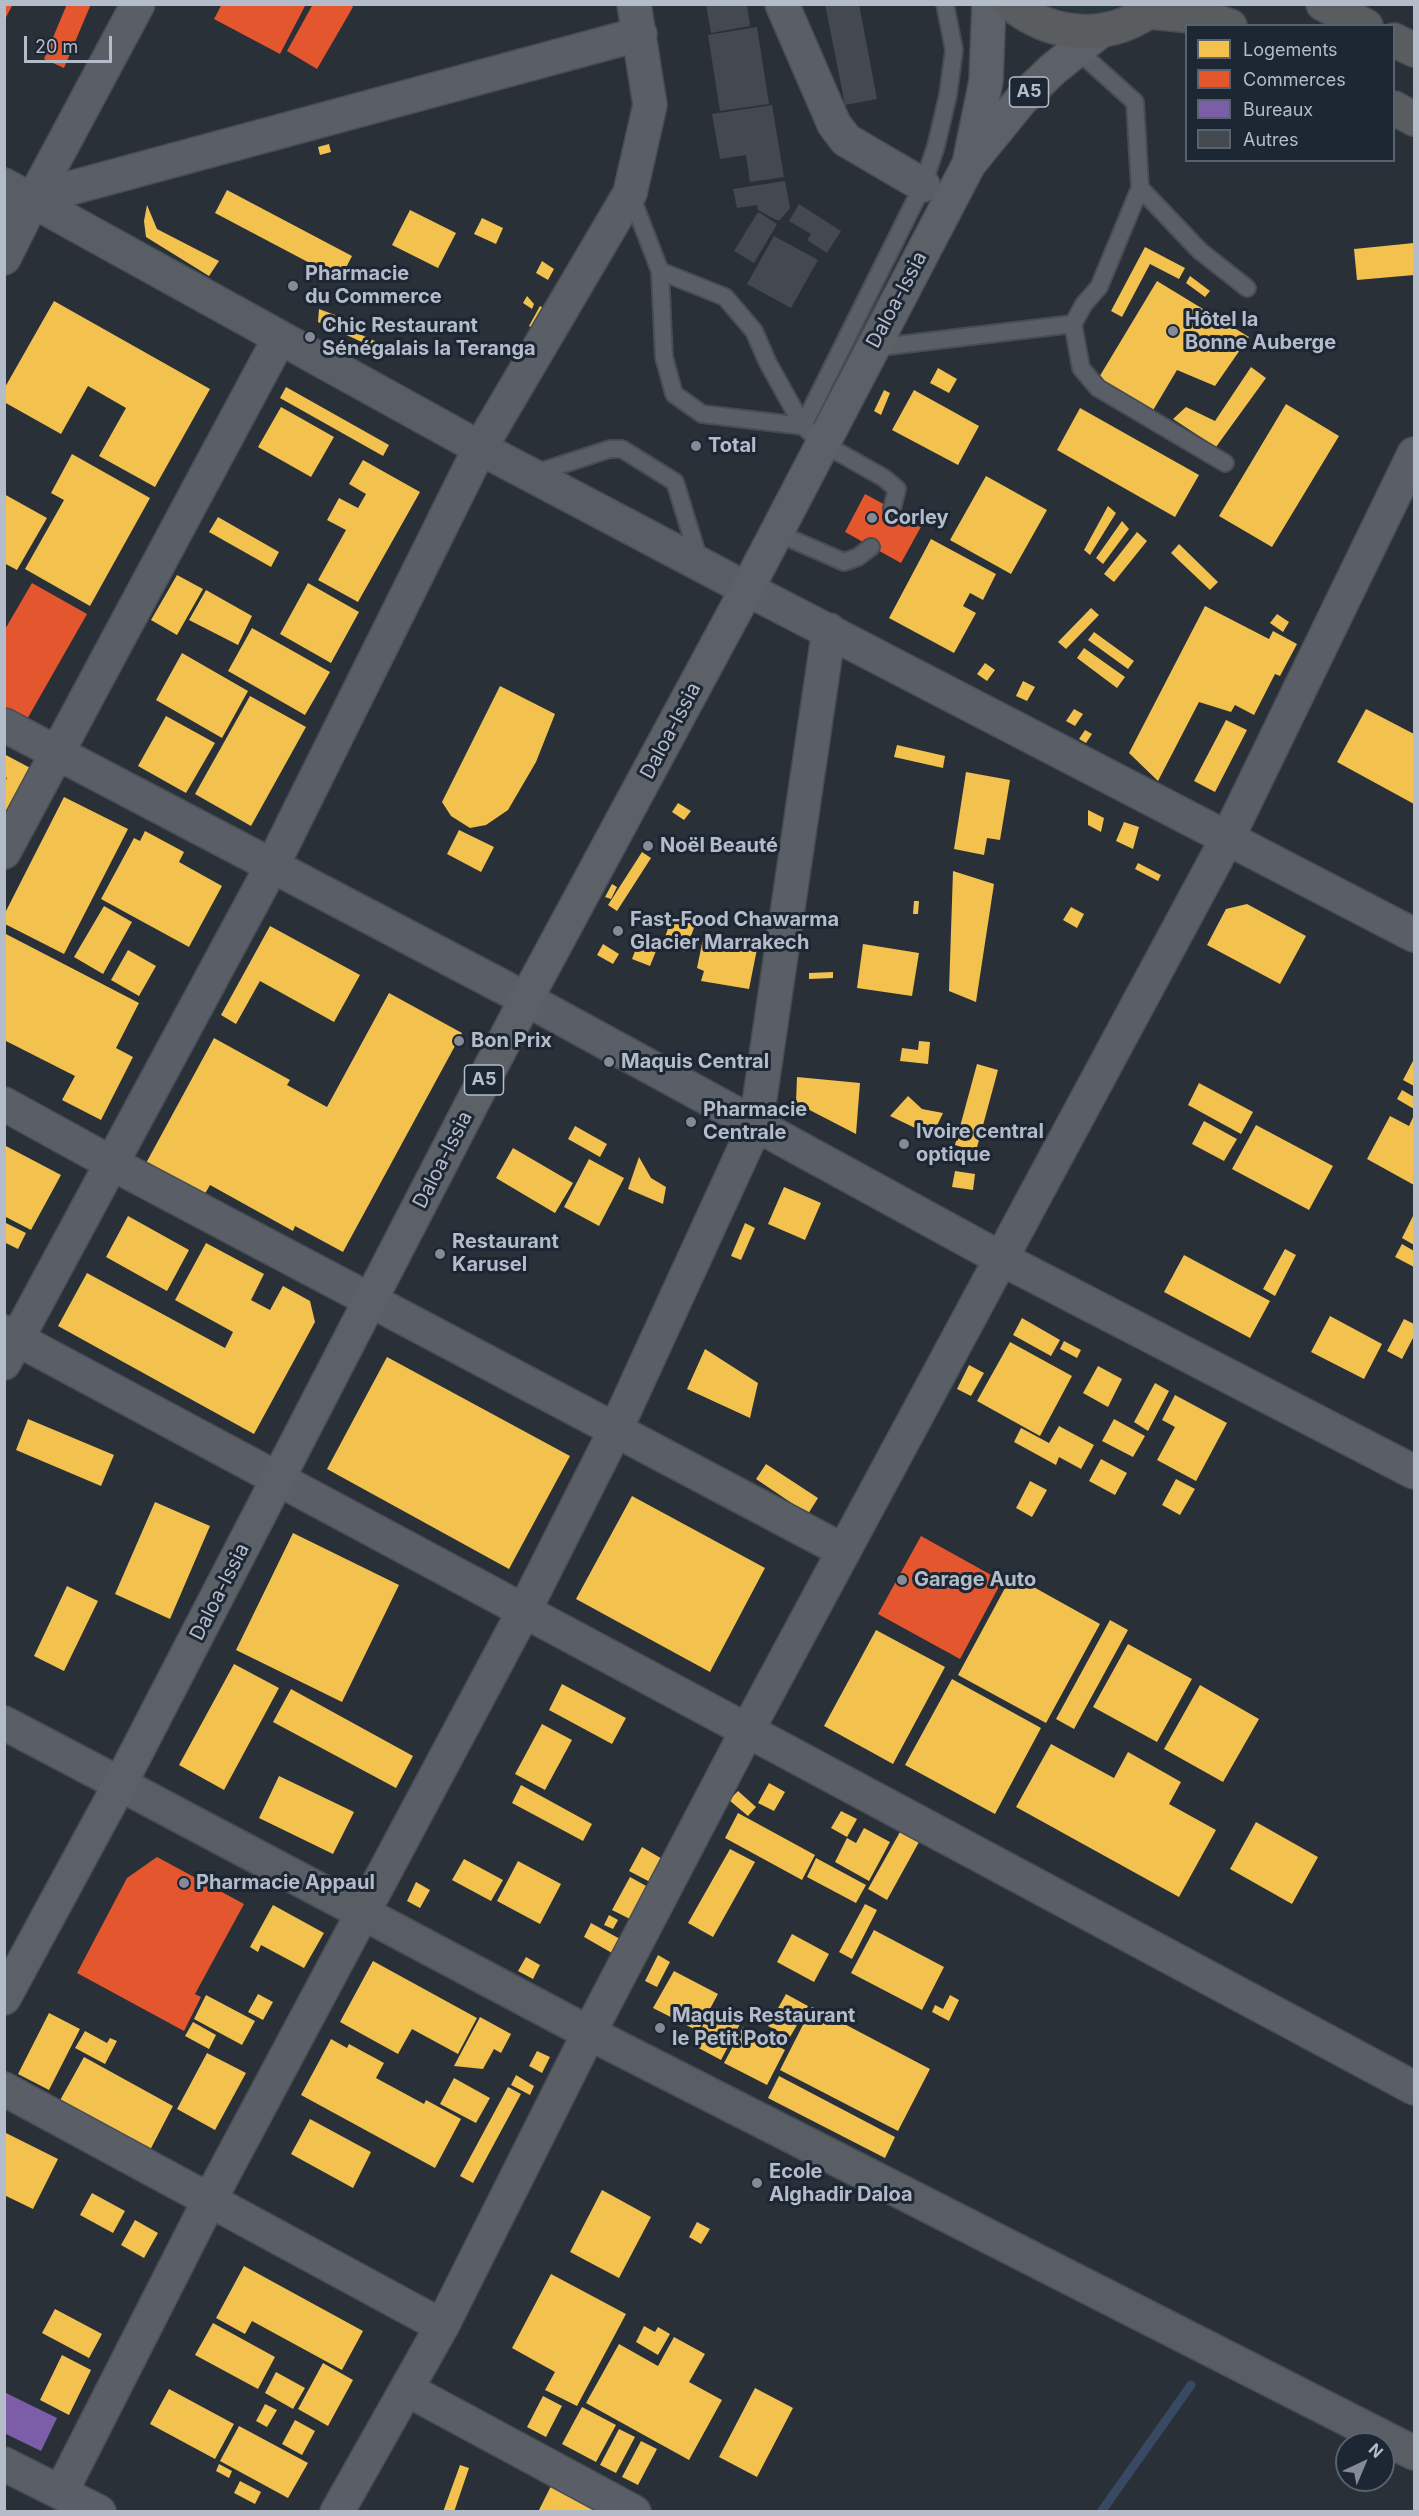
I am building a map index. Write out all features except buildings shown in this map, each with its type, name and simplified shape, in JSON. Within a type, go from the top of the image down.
[{"type":"highway","points":[[1011,4],[1024,16],[1048,27],[1073,32],[1088,41],[1125,25],[1153,8],[1202,17],[1224,24]]},
{"type":"highway","points":[[1323,4],[1362,24]]},
{"type":"highway","points":[[1395,40],[1414,50]]},
{"type":"highway","points":[[1395,109],[1414,119]]},
{"type":"main road","name":"A5","points":[[969,164],[986,81],[989,4]]},
{"type":"main road","name":"A5","points":[[969,164],[1021,100],[1088,41]]},
{"type":"main road","name":"Daloa-Issia","points":[[4,1998],[120,1784],[526,999],[777,533],[813,434],[872,348],[969,164]]},
{"type":"street","points":[[4,258],[14,197],[138,4]]},
{"type":"street","points":[[782,4],[834,124],[846,140],[923,185]]},
{"type":"street","points":[[14,197],[637,19],[650,105],[630,193],[480,448],[272,866],[113,1164],[9,1344],[279,1478],[1414,2088]]},
{"type":"street","points":[[14,197],[747,589],[830,630],[1414,935]]},
{"type":"street","points":[[4,852],[279,339]]},
{"type":"street","points":[[337,2511],[408,2390],[589,2033],[748,1729],[1228,837],[1414,454]]},
{"type":"street","points":[[61,2492],[209,2201],[525,1609],[615,1431],[756,1124],[830,630]]},
{"type":"street","points":[[4,725],[526,999],[1000,1258],[1414,1472]]},
{"type":"street","points":[[4,1104],[844,1551]]},
{"type":"street","points":[[4,1723],[589,2033],[1414,2453]]},
{"type":"street","points":[[4,2089],[442,2326]]},
{"type":"street","points":[[408,2390],[633,2511]]},
{"type":"street","points":[[4,2464],[99,2511]]},
{"type":"lane","points":[[813,434],[923,185],[948,95],[954,50],[945,4]]},
{"type":"lane","points":[[1088,41],[1135,102],[1140,188],[1099,287],[1084,304],[1073,324],[1082,368],[1098,388],[1225,463]]},
{"type":"lane","points":[[1140,188],[1200,251],[1248,288]]},
{"type":"lane","points":[[630,193],[660,271],[664,357],[674,393],[702,414],[813,434],[884,478],[897,489],[892,509]]},
{"type":"lane","points":[[660,271],[725,297],[754,331],[768,363],[813,434]]},
{"type":"lane","points":[[872,348],[1073,324]]},
{"type":"lane","points":[[531,475],[610,449],[622,449],[675,482],[700,564]]},
{"type":"lane","points":[[777,533],[844,562],[858,557],[871,547]]},
{"type":"green space","points":[[1045,5],[1119,5],[1092,12],[1073,11]]},
{"type":"waterway","points":[[1101,2512],[1191,2385]]},
{"type":"place","name":"Pharmacie du Commerce","points":[[293,286]]},
{"type":"place","name":"Hôtel la Bonne Auberge","points":[[1173,331]]},
{"type":"place","name":"Chic Restaurant Sénégalais la Teranga","points":[[310,337]]},
{"type":"place","name":"Total","points":[[696,446]]},
{"type":"place","name":"Corley","points":[[872,518]]},
{"type":"place","name":"Noël Beauté","points":[[648,846]]},
{"type":"place","name":"Fast-Food Chawarma Glacier Marrakech","points":[[618,931]]},
{"type":"place","name":"Bon Prix","points":[[459,1041]]},
{"type":"place","name":"Maquis Central","points":[[609,1062]]},
{"type":"place","name":"Pharmacie Centrale","points":[[691,1122]]},
{"type":"place","name":"Ivoire central optique","points":[[904,1144]]},
{"type":"place","name":"Restaurant Karusel","points":[[440,1254]]},
{"type":"place","name":"Garage Auto","points":[[902,1580]]},
{"type":"place","name":"Pharmacie Appaul","points":[[184,1883]]},
{"type":"place","name":"Maquis Restaurant le Petit Poto","points":[[660,2028]]},
{"type":"place","name":"Ecole Alghadir Daloa","points":[[757,2183]]}]
